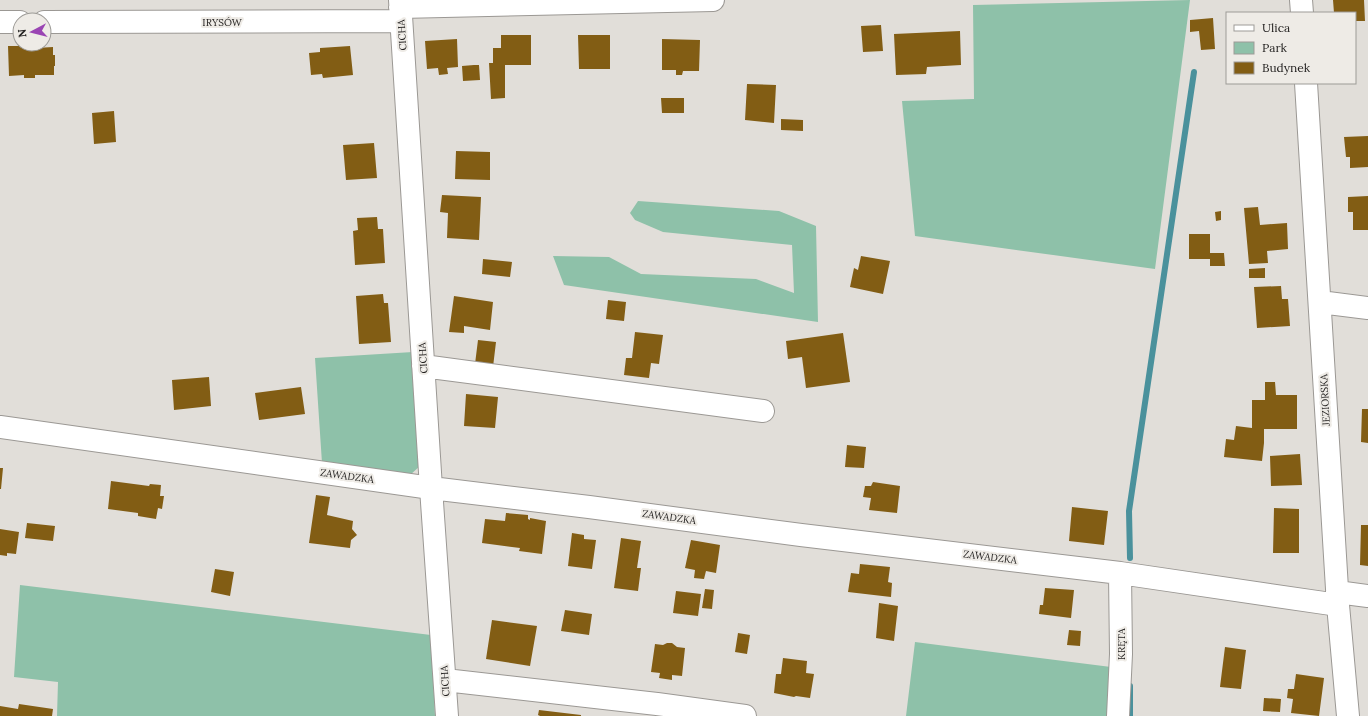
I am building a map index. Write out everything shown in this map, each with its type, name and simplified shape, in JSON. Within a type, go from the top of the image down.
[{"type":"street","name":"IRYSÓW","points":[[52,22],[713,0]]},
{"type":"street","points":[[1301,0],[1302,12]]},
{"type":"street","name":"CICHA","points":[[400,10],[447,716]]},
{"type":"street","points":[[0,22],[12,22]]},
{"type":"street","name":"JEZIORSKA","points":[[1306,84],[1337,598],[1348,716]]},
{"type":"street","points":[[1320,302],[1368,308]]},
{"type":"street","points":[[423,366],[763,410]]},
{"type":"street","name":"ZAWADZKA","points":[[0,427],[431,488],[801,535],[1337,598],[1368,596]]},
{"type":"street","name":"KRĘTA","points":[[1118,716],[1121,654],[1120,573]]},
{"type":"street","points":[[445,680],[657,704],[745,716]]},
{"type":"green space","points":[[1190,0],[1155,269],[915,236],[902,101],[974,99],[973,5]]},
{"type":"green space","points":[[638,201],[779,211],[816,226],[818,322],[564,285],[553,256],[609,257],[641,274],[756,279],[794,293],[792,245],[663,232],[635,220],[630,213]]},
{"type":"green space","points":[[413,352],[420,466],[410,475],[322,463],[315,358]]},
{"type":"green space","points":[[20,585],[431,635],[435,716],[57,716],[58,682],[14,677]]},
{"type":"green space","points":[[915,642],[1111,667],[1107,716],[906,716]]},
{"type":"building","points":[[1333,0],[1364,0],[1365,21],[1356,21],[1356,12],[1334,12]]},
{"type":"building","points":[[1213,18],[1215,49],[1201,50],[1199,31],[1190,32],[1190,20]]},
{"type":"building","points":[[881,25],[883,51],[863,52],[861,26]]},
{"type":"building","points":[[960,31],[961,65],[927,67],[926,74],[896,75],[894,34]]},
{"type":"building","points":[[501,35],[531,35],[531,65],[505,65],[505,98],[491,99],[489,63],[493,63],[493,48],[501,48]]},
{"type":"building","points":[[578,35],[610,35],[610,69],[579,69]]},
{"type":"building","points":[[457,39],[458,67],[447,68],[448,74],[439,75],[438,68],[427,69],[425,41]]},
{"type":"building","points":[[662,39],[700,40],[699,71],[683,71],[682,75],[676,75],[676,70],[662,70]]},
{"type":"building","points":[[8,46],[12,46],[12,52],[52,52],[53,47],[53,55],[55,55],[54,75],[35,75],[35,78],[24,78],[24,75],[9,76]]},
{"type":"building","points":[[350,46],[353,75],[323,78],[322,74],[311,75],[309,53],[320,52],[320,48]]},
{"type":"building","points":[[479,65],[480,80],[463,81],[462,66]]},
{"type":"building","points":[[747,84],[776,85],[774,123],[745,120]]},
{"type":"building","points":[[661,98],[684,98],[684,113],[662,113]]},
{"type":"building","points":[[114,111],[116,142],[94,144],[92,113]]},
{"type":"building","points":[[781,119],[803,120],[803,131],[781,130]]},
{"type":"building","points":[[1368,136],[1368,167],[1350,168],[1350,157],[1346,157],[1344,137]]},
{"type":"building","points":[[374,143],[377,178],[346,180],[343,145]]},
{"type":"building","points":[[456,151],[490,152],[490,180],[455,179]]},
{"type":"building","points":[[442,195],[481,197],[479,240],[447,238],[448,213],[440,212]]},
{"type":"building","points":[[1368,196],[1368,230],[1353,230],[1353,212],[1348,212],[1348,197]]},
{"type":"building","points":[[1258,207],[1260,225],[1287,223],[1288,249],[1267,251],[1268,263],[1249,264],[1244,208]]},
{"type":"building","points":[[1221,211],[1221,220],[1216,221],[1215,212]]},
{"type":"building","points":[[377,217],[378,229],[383,229],[385,263],[355,265],[353,231],[358,230],[357,218]]},
{"type":"building","points":[[1189,234],[1210,234],[1210,253],[1224,253],[1225,266],[1210,266],[1210,259],[1189,259]]},
{"type":"building","points":[[861,256],[890,261],[883,294],[850,287],[854,268],[858,270]]},
{"type":"building","points":[[483,259],[512,262],[510,277],[482,274]]},
{"type":"building","points":[[1265,268],[1265,278],[1249,278],[1249,269]]},
{"type":"building","points":[[1281,286],[1282,299],[1288,299],[1290,326],[1257,328],[1254,287]]},
{"type":"building","points":[[383,294],[384,303],[388,303],[391,342],[359,344],[356,296]]},
{"type":"building","points":[[454,296],[493,302],[490,330],[464,326],[464,333],[449,332]]},
{"type":"building","points":[[608,300],[626,302],[624,321],[606,319]]},
{"type":"building","points":[[635,332],[663,335],[659,364],[651,363],[649,378],[624,375],[626,358],[632,358]]},
{"type":"building","points":[[843,333],[850,382],[806,388],[802,357],[788,359],[786,341]]},
{"type":"building","points":[[478,340],[496,342],[493,367],[475,364]]},
{"type":"building","points":[[209,377],[211,406],[174,410],[172,380]]},
{"type":"building","points":[[1265,382],[1275,382],[1276,395],[1297,395],[1297,429],[1264,429],[1262,461],[1224,457],[1226,439],[1234,440],[1236,426],[1252,428],[1252,400],[1265,400]]},
{"type":"building","points":[[301,387],[305,414],[259,420],[255,393]]},
{"type":"building","points":[[466,394],[498,397],[495,428],[464,426]]},
{"type":"building","points":[[1362,409],[1368,409],[1368,443],[1361,442]]},
{"type":"building","points":[[847,445],[866,447],[864,468],[845,467]]},
{"type":"building","points":[[1300,454],[1302,485],[1271,486],[1270,456]]},
{"type":"building","points":[[0,468],[3,468],[1,489],[0,489]]},
{"type":"building","points":[[111,481],[149,486],[150,484],[161,485],[160,496],[164,496],[162,509],[158,508],[156,519],[138,516],[138,513],[108,509]]},
{"type":"building","points":[[873,482],[900,486],[897,513],[869,510],[871,498],[863,497],[865,486],[871,486]]},
{"type":"building","points":[[316,495],[330,497],[327,515],[353,521],[352,529],[357,535],[351,540],[350,548],[309,543]]},
{"type":"building","points":[[1072,507],[1108,511],[1104,545],[1069,541]]},
{"type":"building","points":[[1274,508],[1299,509],[1299,553],[1273,553]]},
{"type":"building","points":[[506,513],[528,515],[528,519],[530,520],[530,518],[546,521],[542,554],[519,551],[520,548],[482,543],[485,519],[505,521]]},
{"type":"building","points":[[27,523],[55,526],[53,541],[25,538]]},
{"type":"building","points":[[1361,525],[1368,525],[1368,566],[1360,565]]},
{"type":"building","points":[[0,529],[19,532],[16,554],[7,553],[7,556],[0,555]]},
{"type":"building","points":[[572,533],[584,535],[584,539],[596,540],[592,569],[568,566]]},
{"type":"building","points":[[621,538],[641,541],[637,568],[641,568],[638,591],[614,588]]},
{"type":"building","points":[[691,540],[720,545],[716,573],[706,571],[704,579],[694,578],[695,570],[685,568]]},
{"type":"building","points":[[860,564],[890,567],[888,582],[892,583],[891,597],[848,592],[851,573],[859,574]]},
{"type":"building","points":[[215,569],[234,572],[230,596],[211,592]]},
{"type":"building","points":[[1045,588],[1074,590],[1071,618],[1039,614],[1040,605],[1043,605]]},
{"type":"building","points":[[705,589],[714,590],[712,609],[702,608]]},
{"type":"building","points":[[676,591],[701,594],[698,616],[673,613]]},
{"type":"building","points":[[879,603],[898,606],[894,641],[876,638]]},
{"type":"building","points":[[565,610],[592,614],[589,635],[561,631]]},
{"type":"building","points":[[492,620],[537,626],[530,666],[486,659]]},
{"type":"building","points":[[1069,630],[1081,631],[1080,646],[1067,645]]},
{"type":"building","points":[[738,633],[750,635],[747,654],[735,652]]},
{"type":"building","points":[[672,643],[677,647],[685,648],[682,676],[672,675],[672,680],[659,678],[660,673],[651,672],[655,644],[663,645]]},
{"type":"building","points":[[1225,647],[1246,650],[1241,689],[1220,687]]},
{"type":"building","points":[[783,658],[807,661],[806,673],[814,674],[810,698],[794,697],[774,693],[776,674],[781,674]]},
{"type":"building","points":[[1296,674],[1324,678],[1319,716],[1291,713],[1293,699],[1287,698],[1288,689],[1294,689]]},
{"type":"building","points":[[1264,698],[1281,699],[1280,712],[1263,711]]},
{"type":"building","points":[[19,704],[53,709],[52,716],[0,716],[0,706],[18,709]]},
{"type":"building","points":[[539,710],[581,716],[540,716],[538,715]]},
{"type":"waterway","points":[[1130,558],[1129,511],[1194,72]]},
{"type":"waterway","points":[[1130,686],[1130,716]]}]
